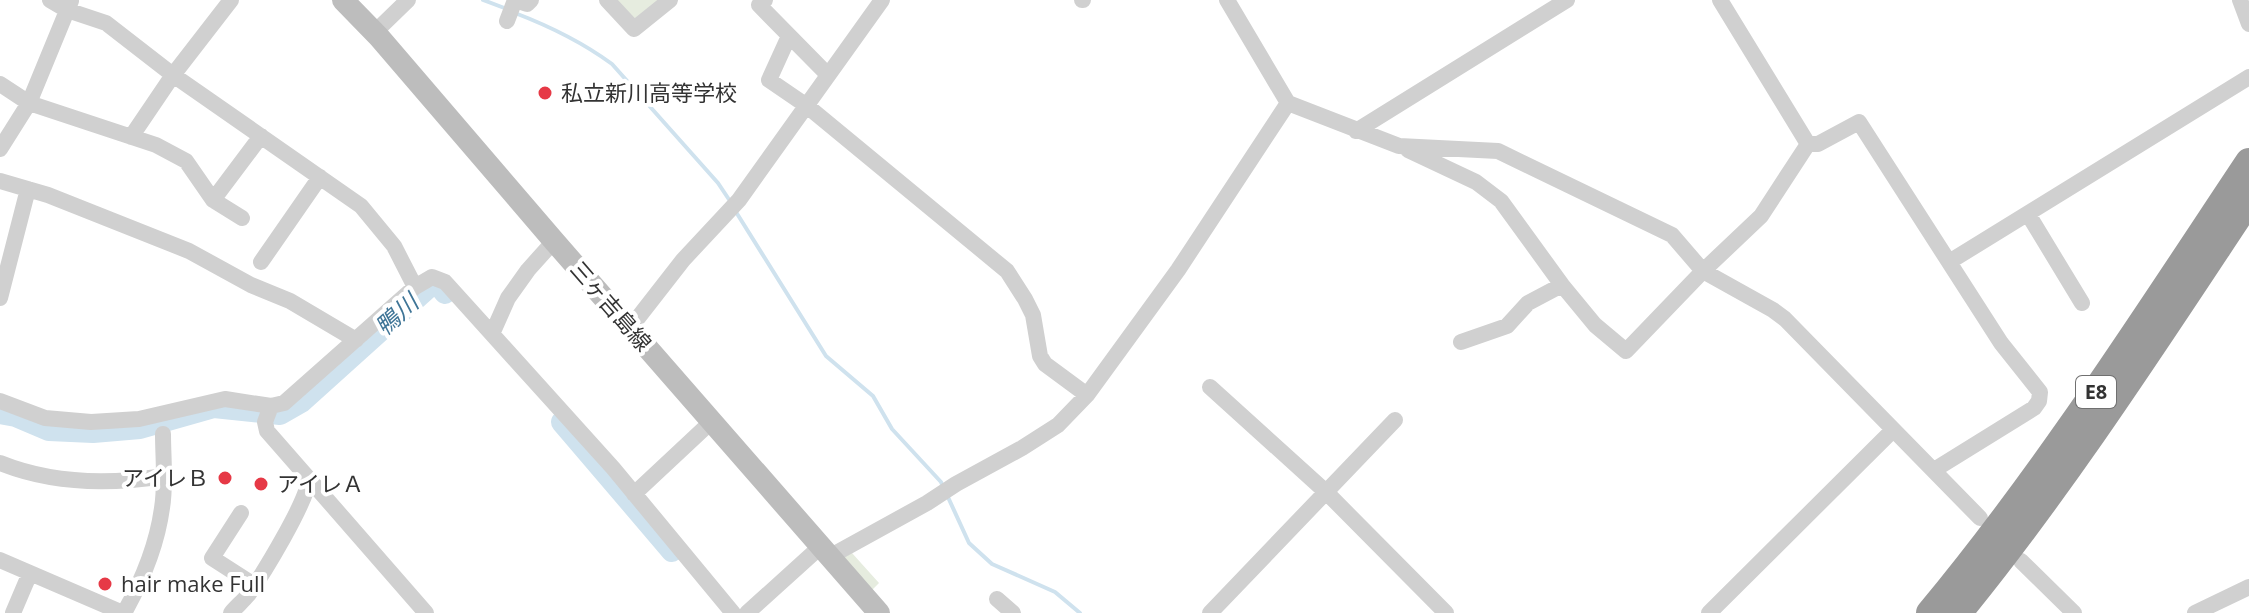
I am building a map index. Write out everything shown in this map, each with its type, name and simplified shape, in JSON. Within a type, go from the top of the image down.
[{"type":"highway","name":"E8","points":[[1930,613],[2083,411],[2249,162]]},
{"type":"highway","name":"E8","points":[[1958,613],[2097,426],[2249,200]]},
{"type":"main road","name":"三ヶ吉島線","points":[[343,0],[375,32],[879,613]]},
{"type":"street","points":[[50,0],[70,5],[106,23],[173,75],[361,206],[394,246],[415,287]]},
{"type":"street","points":[[131,137],[173,75],[231,0]]},
{"type":"street","points":[[375,32],[408,0]]},
{"type":"street","points":[[507,21],[515,0],[527,4],[531,0]]},
{"type":"street","points":[[607,0],[634,29],[670,0]]},
{"type":"street","points":[[765,0],[759,5],[828,75]]},
{"type":"street","points":[[630,328],[683,260],[739,200],[882,0]]},
{"type":"street","points":[[1227,0],[1288,103],[1399,146],[1476,182],[1501,201],[1595,325],[1626,351],[1761,216],[1808,144]]},
{"type":"street","points":[[1356,131],[1567,0]]},
{"type":"street","points":[[1720,0],[1808,144]]},
{"type":"street","points":[[2240,0],[2249,24]]},
{"type":"street","points":[[0,149],[29,103],[70,5]]},
{"type":"street","points":[[789,36],[769,80],[807,106],[1007,271],[1033,315],[1040,356],[1045,364],[1087,395]]},
{"type":"street","points":[[1949,262],[2249,77]]},
{"type":"street","points":[[0,84],[29,103],[156,145],[186,161],[213,200],[242,218]]},
{"type":"street","points":[[747,613],[825,552],[927,503],[1058,425],[1087,395],[1178,270],[1288,103]]},
{"type":"street","points":[[1808,144],[1818,144],[1859,122],[2001,343],[2040,392],[2034,408],[1934,470]]},
{"type":"street","points":[[213,200],[261,136]]},
{"type":"street","points":[[1399,146],[1498,151],[1672,235],[1703,271],[1785,319],[1980,518]]},
{"type":"street","points":[[261,262],[320,177]]},
{"type":"street","points":[[0,181],[48,195],[189,251],[251,285],[290,301],[356,340]]},
{"type":"street","points":[[0,298],[28,189]]},
{"type":"street","points":[[2028,214],[2082,303]]},
{"type":"street","points":[[492,334],[508,298],[554,241]]},
{"type":"street","points":[[0,401],[45,418],[91,422],[139,419],[225,399],[271,406],[284,403],[415,287],[432,277],[445,282],[492,334],[634,494],[733,613]]},
{"type":"street","points":[[1461,342],[1507,326],[1528,303],[1562,285]]},
{"type":"street","points":[[1210,387],[1326,492],[1446,613]]},
{"type":"street","points":[[271,406],[265,422],[267,431],[426,613]]},
{"type":"street","points":[[1210,613],[1395,420]]},
{"type":"street","points":[[634,494],[711,422]]},
{"type":"street","points":[[1709,613],[1893,430]]},
{"type":"street","points":[[0,560],[124,613],[135,594],[157,534],[163,506],[163,434]]},
{"type":"street","points":[[0,463],[46,477],[96,482],[164,476]]},
{"type":"street","points":[[231,613],[254,585],[298,510],[309,479]]},
{"type":"street","points":[[241,513],[212,558],[254,585]]},
{"type":"street","points":[[2021,561],[2074,613]]},
{"type":"street","points":[[13,613],[30,573]]},
{"type":"street","points":[[2195,613],[2249,587]]},
{"type":"street","points":[[997,599],[1013,613]]},
{"type":"shaded area","points":[[613,0],[661,0],[634,23]]},
{"type":"shaded area","points":[[852,553],[879,583],[872,590],[844,557]]},
{"type":"waterway","points":[[483,0],[507,9]]},
{"type":"waterway","points":[[515,13],[565,35],[612,64],[718,183],[730,201]]},
{"type":"waterway","points":[[736,212],[826,356],[873,396],[892,429],[943,487]]},
{"type":"waterway","name":"鴨川","points":[[0,413],[16,416],[49,430],[93,432],[140,428],[214,407],[280,414],[301,402],[432,284],[445,293]]},
{"type":"waterway","name":"鴨川","points":[[562,422],[672,551]]},
{"type":"waterway","points":[[947,495],[969,543],[992,564],[1055,592],[1080,613]]},
{"type":"place","name":"私立新川高等学校","points":[[545,93]]},
{"type":"place","name":"アイレＢ","points":[[225,478]]},
{"type":"place","name":"アイレＡ","points":[[261,484]]},
{"type":"place","name":"hair make Full","points":[[105,584]]}]
